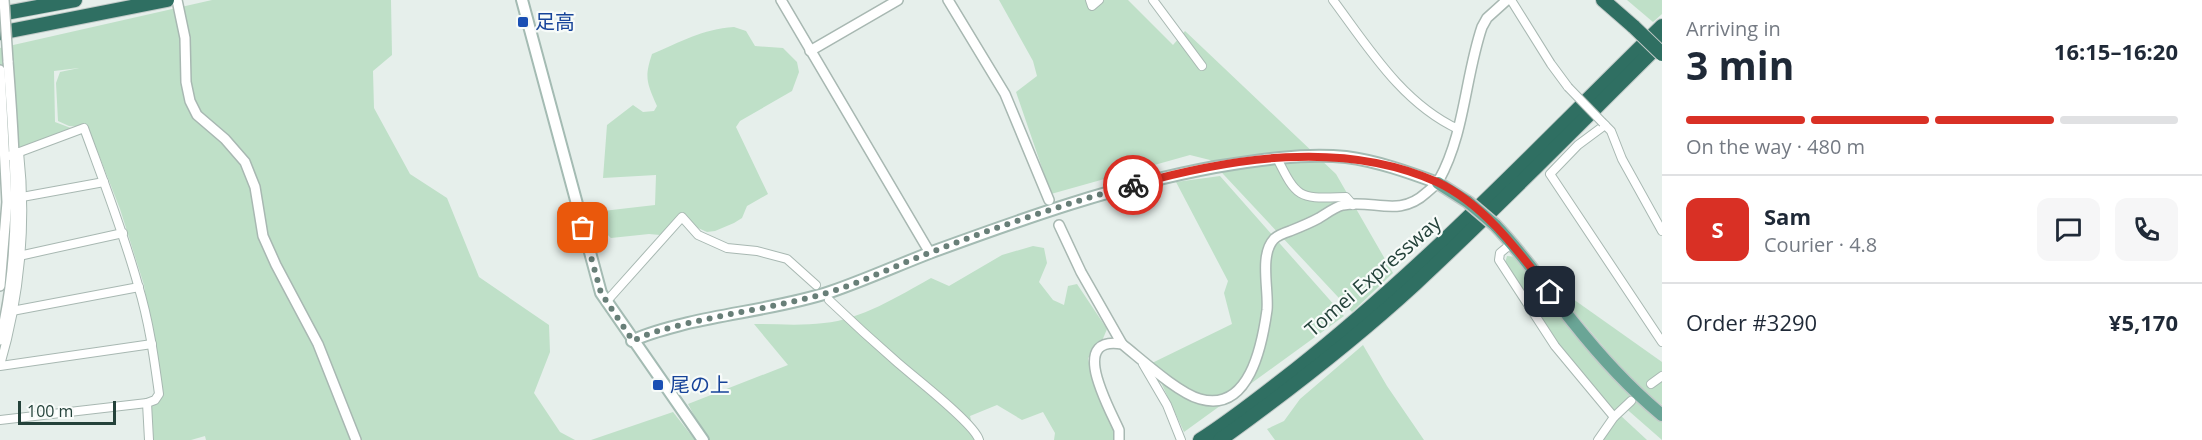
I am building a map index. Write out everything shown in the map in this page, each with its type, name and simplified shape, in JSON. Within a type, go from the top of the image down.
[{"type":"highway","points":[[0,14],[75,0]]},
{"type":"highway","points":[[0,33],[167,0]]},
{"type":"highway","points":[[1603,0],[1662,42]]},
{"type":"highway","points":[[1616,0],[1662,54]]},
{"type":"highway","name":"Tomei Expressway","points":[[1200,440],[1328,344],[1403,279],[1662,26]]},
{"type":"highway","name":"Tomei Expressway","points":[[1220,440],[1272,403],[1414,284],[1662,42]]},
{"type":"highway","points":[[1234,440],[1346,350],[1414,284]]},
{"type":"main road","points":[[522,0],[601,293],[703,440]]},
{"type":"main road","points":[[633,341],[648,333],[708,318],[788,303],[828,292],[1091,196],[1183,173],[1230,165],[1277,158],[1346,157],[1406,171],[1438,183],[1468,202],[1512,243],[1598,354],[1662,415]]},
{"type":"street","points":[[4,0],[22,197],[19,256],[12,311],[0,366],[152,344]]},
{"type":"street","points":[[177,0],[185,38],[186,82],[190,101],[197,116],[225,139],[245,162],[255,188],[263,236],[276,266],[318,344],[356,440]]},
{"type":"street","points":[[781,0],[930,253]]},
{"type":"street","points":[[810,51],[898,0]]},
{"type":"street","points":[[948,0],[1005,94],[1048,200]]},
{"type":"street","points":[[1090,0],[1092,6],[1100,0]]},
{"type":"street","points":[[1153,0],[1202,66]]},
{"type":"street","points":[[1333,0],[1384,68],[1404,90],[1423,106],[1458,129]]},
{"type":"street","points":[[1059,225],[1081,272],[1122,344],[1183,390],[1199,399],[1225,400],[1246,381],[1255,363],[1267,310],[1266,257],[1274,239],[1282,233],[1339,207],[1353,205],[1394,208],[1404,205],[1422,197],[1438,183],[1458,129],[1482,27],[1487,18],[1507,0],[1568,87],[1611,131],[1622,159],[1662,231]]},
{"type":"street","points":[[0,70],[7,202],[0,286]]},
{"type":"street","points":[[1604,124],[1578,145],[1550,174],[1662,342]]},
{"type":"street","points":[[0,420],[147,403],[155,400],[159,394],[152,344],[139,287],[123,233],[84,128],[5,158]]},
{"type":"street","points":[[0,340],[7,305],[14,245],[17,153]]},
{"type":"street","points":[[1277,158],[1294,190],[1302,195],[1310,198],[1346,197],[1353,205]]},
{"type":"street","points":[[22,197],[104,182]]},
{"type":"street","points":[[606,302],[681,217],[698,235],[727,248],[764,252],[787,260],[816,285]]},
{"type":"street","points":[[19,256],[123,233]]},
{"type":"street","points":[[1512,243],[1500,253],[1499,260],[1555,346],[1614,417]]},
{"type":"street","points":[[12,311],[139,287]]},
{"type":"street","points":[[829,300],[970,426],[978,434],[979,440]]},
{"type":"street","points":[[1119,440],[1119,430],[1095,375],[1094,363],[1096,354],[1103,346],[1112,342],[1122,344]]},
{"type":"street","points":[[1140,359],[1167,405],[1181,440]]},
{"type":"street","points":[[1651,384],[1662,376]]},
{"type":"street","points":[[1598,440],[1614,417],[1631,401]]},
{"type":"street","points":[[147,403],[149,440]]},
{"type":"green space","points":[[212,0],[391,0],[392,55],[373,71],[374,108],[410,174],[447,198],[479,277],[549,325],[550,352],[534,393],[560,432],[575,440],[206,440],[205,436],[191,440],[148,440],[147,412],[159,394],[144,285],[120,209],[88,127],[69,126],[58,121],[56,83],[60,72],[79,68],[54,71],[55,122],[76,130],[15,154],[2,95],[0,95],[0,48]]},
{"type":"green space","points":[[999,0],[1128,0],[1173,45],[1185,31],[1336,174],[1393,273],[1352,312],[1210,160],[1190,155],[1051,194],[1016,92],[1037,76],[1033,61]]},
{"type":"green space","points":[[1627,0],[1662,0],[1662,14],[1653,22]]},
{"type":"green space","points":[[734,27],[746,31],[755,46],[783,48],[797,62],[799,72],[792,91],[740,121],[736,127],[768,194],[747,206],[742,218],[715,231],[707,232],[698,228],[683,214],[660,235],[611,238],[599,227],[594,212],[655,205],[656,175],[603,178],[607,125],[633,105],[643,112],[654,111],[657,106],[647,75],[652,54],[702,33]]},
{"type":"green space","points":[[1220,176],[1344,316],[1184,432],[1152,363],[1232,324],[1224,293],[1228,281],[1176,182]]},
{"type":"green space","points":[[1033,246],[1044,248],[1047,263],[1039,282],[1053,300],[1064,305],[1068,286],[1077,284],[1107,329],[1102,341],[1088,358],[1094,379],[1112,421],[1115,440],[1054,440],[1055,433],[1043,412],[1022,420],[997,405],[970,416],[976,440],[707,440],[688,404],[788,365],[754,324],[798,325],[838,321],[879,306],[931,278],[949,286],[1002,255]]},
{"type":"green space","points":[[1507,256],[1518,257],[1553,306],[1662,418],[1662,440],[1622,405],[1614,414],[1557,348],[1505,263]]},
{"type":"green space","points":[[1549,282],[1662,362],[1662,405],[1634,383]]},
{"type":"green space","points":[[1363,345],[1387,386],[1424,440],[1275,440],[1267,429],[1284,421],[1300,399]]},
{"type":"green space","points":[[673,412],[695,440],[591,440]]},
{"type":"green space","points":[[1620,415],[1647,440],[1603,440]]},
{"type":"way so far","points":[[583,228],[601,293],[633,341],[648,333],[708,318],[788,303],[828,292],[1050,210],[1133,185]]},
{"type":"place","name":"足高","points":[[523,22]]},
{"type":"place","name":"尾の上","points":[[658,385]]},
{"type":"route","points":[[1133,185],[1163,177],[1254,160],[1277,158],[1346,157],[1379,164],[1438,183],[1468,202],[1512,243],[1550,292]]}]
